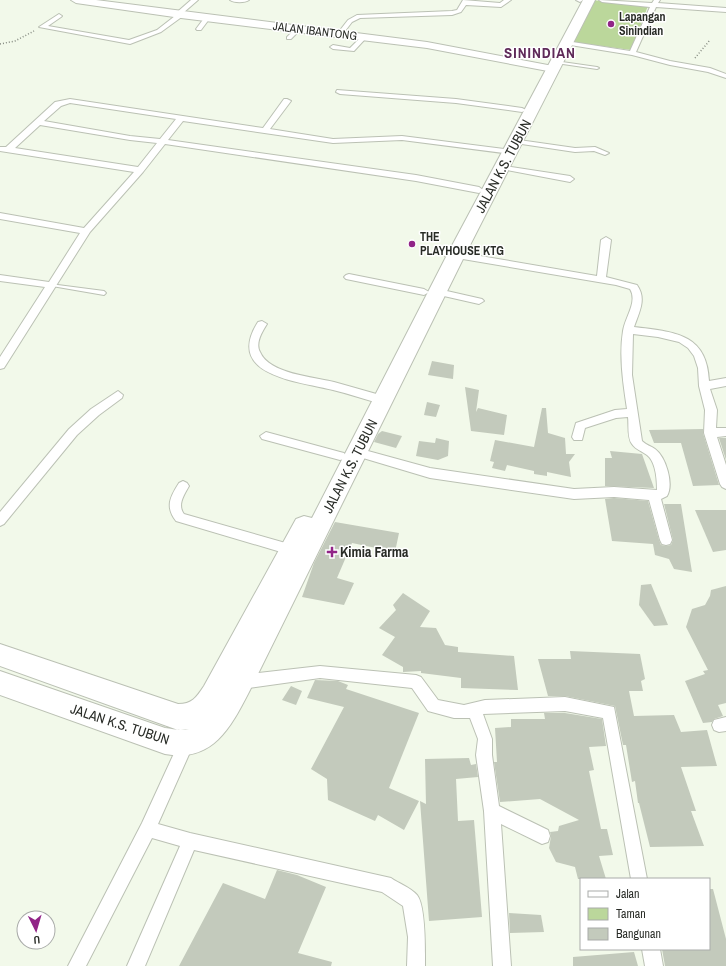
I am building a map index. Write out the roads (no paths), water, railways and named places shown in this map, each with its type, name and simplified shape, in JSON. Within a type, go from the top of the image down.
[{"type":"highway","name":"JALAN K.S. TUBUN","points":[[0,683],[165,741],[186,743],[208,732],[215,726],[241,682],[348,454],[376,398],[450,254],[551,66],[579,0]]},
{"type":"highway","name":"JALAN K.S. TUBUN","points":[[450,254],[479,190],[510,144],[522,110],[566,43],[589,0]]},
{"type":"highway","name":"JALAN K.S. TUBUN","points":[[0,655],[178,718],[193,717],[203,711],[213,695],[291,550],[348,454]]},
{"type":"street","name":"JALAN IBANTONG","points":[[76,0],[179,15],[364,37],[551,66]]},
{"type":"street","points":[[59,16],[42,27],[130,42],[158,31],[179,15],[195,0]]},
{"type":"street","points":[[233,0],[246,0]]},
{"type":"street","points":[[340,34],[350,21],[359,16],[452,13],[459,11],[465,1],[501,5],[508,0]]},
{"type":"street","points":[[602,0],[655,2],[726,10]]},
{"type":"street","points":[[632,53],[655,2]]},
{"type":"street","points":[[199,29],[207,18]]},
{"type":"street","points":[[289,38],[298,29]]},
{"type":"street","points":[[333,47],[352,50],[364,37]]},
{"type":"street","points":[[566,43],[632,53],[710,70],[726,76]]},
{"type":"street","points":[[340,92],[456,101],[522,110]]},
{"type":"street","points":[[4,149],[58,104],[67,101],[333,141],[402,138],[510,144],[605,152]]},
{"type":"street","points":[[265,130],[287,101]]},
{"type":"street","points":[[0,365],[86,231],[140,170],[181,118]]},
{"type":"street","points":[[37,122],[162,142],[200,146],[359,171],[416,178],[479,190]]},
{"type":"street","points":[[510,144],[570,179]]},
{"type":"street","points":[[4,149],[140,170]]},
{"type":"street","points":[[0,216],[86,231]]},
{"type":"street","points":[[601,280],[606,240]]},
{"type":"street","points":[[266,436],[443,475],[574,494],[614,492],[654,496],[663,492],[661,471],[657,459],[651,452],[641,447],[636,442],[634,412],[627,375],[628,330],[638,300],[637,290],[627,284],[450,254]]},
{"type":"street","points":[[349,276],[479,302]]},
{"type":"street","points":[[0,278],[52,285]]},
{"type":"street","points":[[262,324],[256,334],[253,346],[257,358],[265,365],[295,378],[376,398]]},
{"type":"street","points":[[628,330],[661,334],[689,342],[700,357],[705,370],[704,386],[711,410],[710,433],[726,484]]},
{"type":"street","points":[[704,386],[726,382]]},
{"type":"street","points":[[3,513],[73,432],[95,412],[118,395]]},
{"type":"street","points":[[578,437],[580,426],[615,414],[634,412]]},
{"type":"street","points":[[710,433],[726,432]]},
{"type":"street","points":[[183,486],[174,502],[174,510],[180,518],[291,550]]},
{"type":"street","points":[[654,496],[666,540]]},
{"type":"street","points":[[241,682],[320,672],[416,682],[433,706],[460,712],[469,712],[474,709],[485,707],[565,704],[608,712],[639,878]]},
{"type":"street","points":[[474,709],[485,739],[486,768],[492,811],[502,966]]},
{"type":"street","points":[[77,966],[148,829],[186,743],[193,717]]},
{"type":"street","points":[[492,811],[542,836]]},
{"type":"street","points":[[148,829],[190,841],[385,884],[411,901],[417,937],[416,966]]},
{"type":"street","points":[[136,966],[190,841]]},
{"type":"street","points":[[651,950],[654,966]]},
{"type":"lane","points":[[551,66],[597,68]]},
{"type":"lane","points":[[52,285],[104,293]]},
{"type":"place","name":"Lapangan Sinindian","points":[[611,24]]},
{"type":"place","name":"THE PLAYHOUSE KTG","points":[[412,244]]},
{"type":"place","name":"Kimia Farma","points":[[332,552]]},
{"type":"district","name":"SININDIAN","points":[[540,53]]}]
